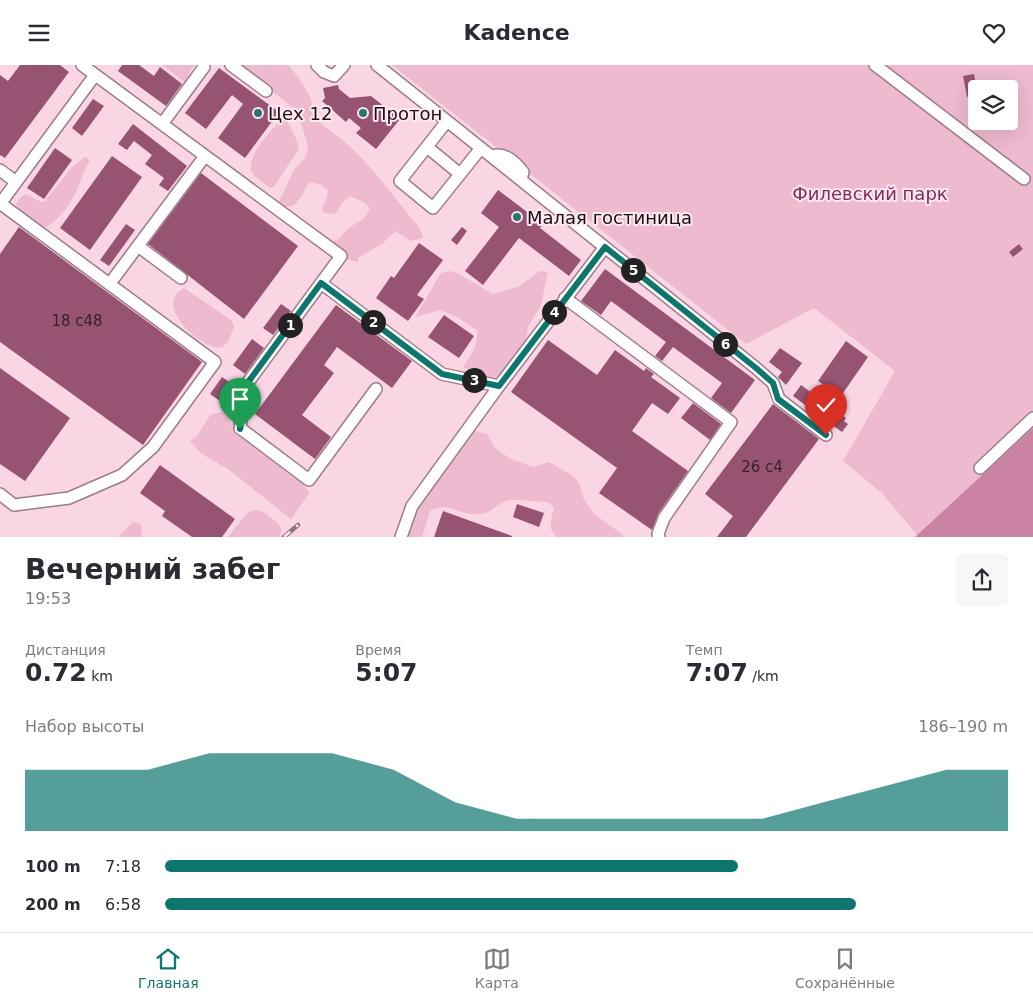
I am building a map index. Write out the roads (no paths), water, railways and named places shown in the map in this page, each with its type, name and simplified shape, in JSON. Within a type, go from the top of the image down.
[{"type":"street","points":[[82,65],[341,256],[246,385],[240,429],[309,480],[376,389]]},
{"type":"street","points":[[231,65],[266,91]]},
{"type":"street","points":[[317,65],[324,72],[334,76],[344,65]]},
{"type":"street","points":[[377,65],[756,368],[773,383],[778,399],[826,435]]},
{"type":"street","points":[[875,65],[1024,179]]},
{"type":"street","points":[[162,124],[204,67]]},
{"type":"street","points":[[0,506],[70,498],[122,475],[153,447],[215,362],[0,204],[95,75]]},
{"type":"street","points":[[447,121],[400,181],[434,208],[481,148]]},
{"type":"street","points":[[427,147],[460,174]]},
{"type":"street","points":[[114,278],[205,156]]},
{"type":"street","points":[[0,170],[16,182]]},
{"type":"street","points":[[138,246],[181,278]]},
{"type":"street","points":[[400,537],[412,506],[564,298],[605,247]]},
{"type":"street","points":[[321,283],[442,374],[499,386]]},
{"type":"street","points":[[564,298],[731,422],[664,517],[658,534],[659,537]]},
{"type":"street","points":[[980,468],[1033,418]]},
{"type":"street","points":[[0,495],[14,505]]},
{"type":"railway","points":[[284,537],[298,525]]},
{"type":"place","name":"Цех 12","points":[[258,113]]},
{"type":"place","name":"Протон","points":[[363,113]]},
{"type":"place","name":"Малая гостиница","points":[[517,217]]},
{"type":"park label","name":"Филевский парк","points":[[870,193]]}]
